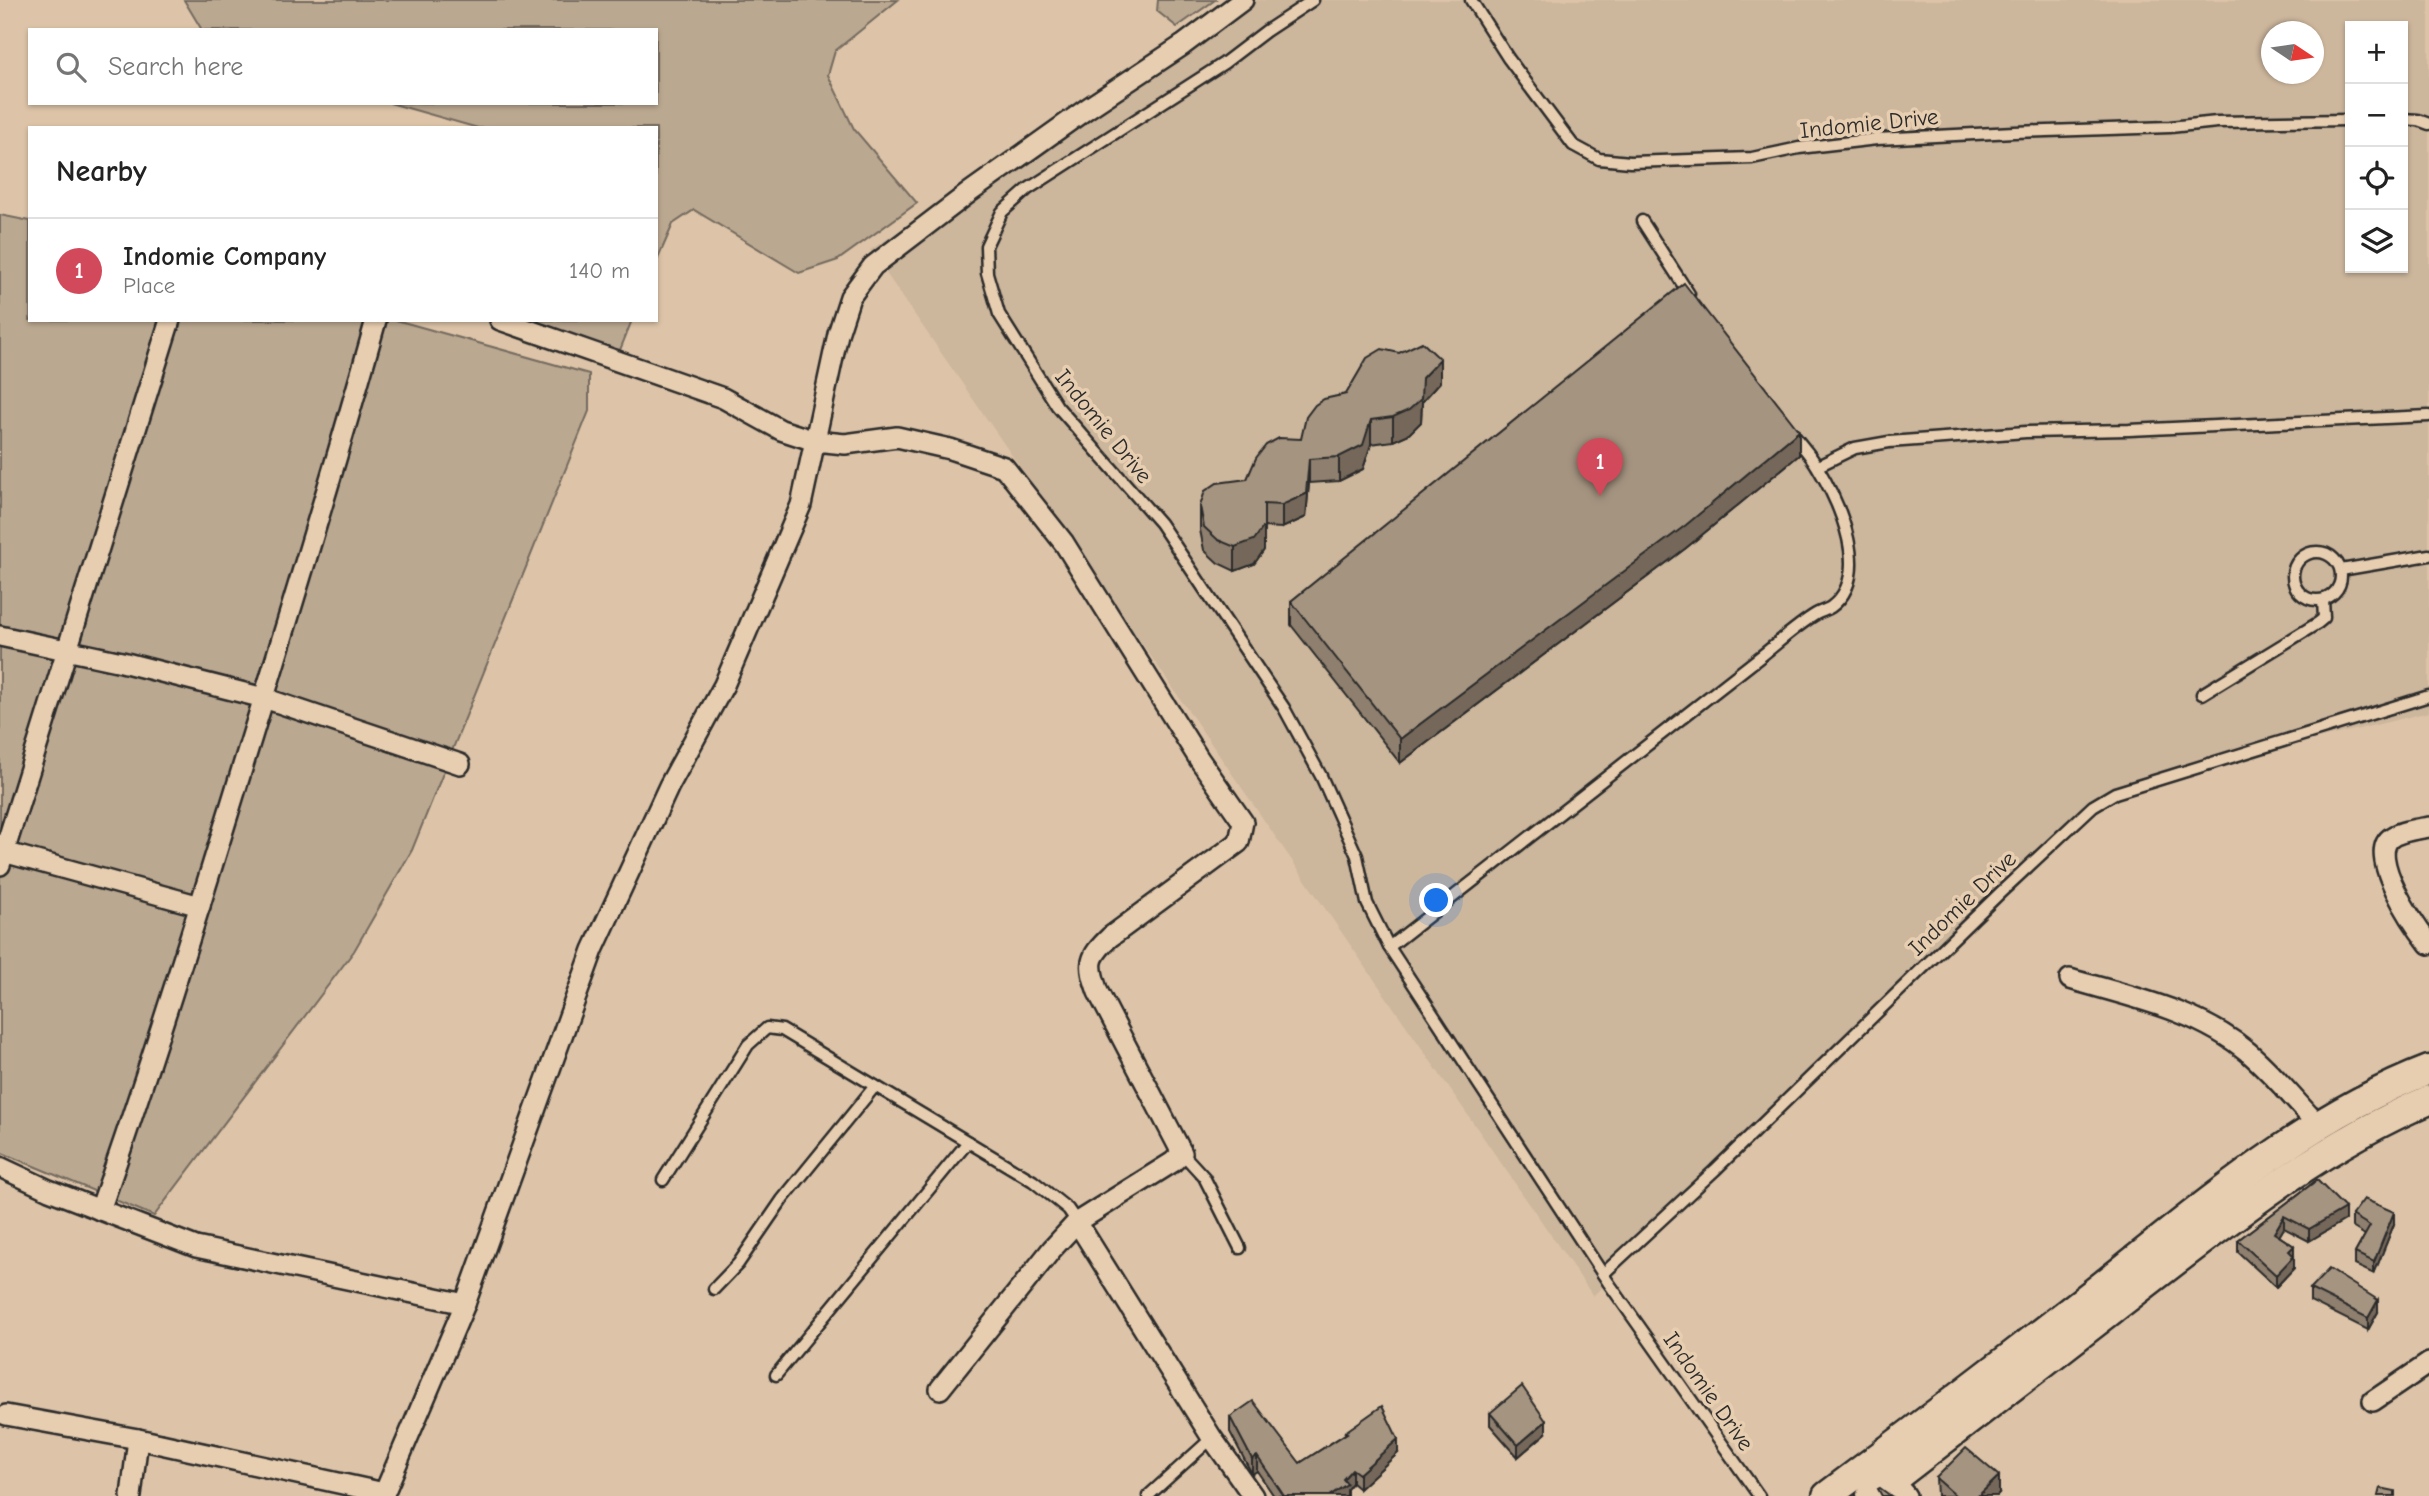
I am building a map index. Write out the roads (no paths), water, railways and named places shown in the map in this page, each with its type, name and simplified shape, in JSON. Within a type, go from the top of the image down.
[{"type":"main road","points":[[1827,1496],[1957,1399],[2231,1184],[2319,1126],[2393,1084],[2429,1070]]},
{"type":"main road","points":[[1890,1491],[2245,1207],[2325,1154],[2397,1114],[2429,1100]]},
{"type":"street","points":[[6,1415],[138,1439],[384,1495],[465,1304],[593,950],[668,786],[724,685],[801,505],[838,334],[850,297],[873,266],[970,192],[1088,108],[1183,45],[1243,0]]},
{"type":"street","points":[[169,322],[1,856],[200,906]]},
{"type":"street","points":[[100,1210],[149,1071],[335,467],[375,322]]},
{"type":"street","points":[[505,322],[723,398],[781,430],[815,441],[845,444],[897,437],[950,449],[1004,467],[1064,543],[1199,759],[1243,822],[1238,842],[1110,937],[1097,950],[1090,966],[1098,992],[1182,1153],[1077,1222],[1052,1249],[940,1389]]},
{"type":"street","points":[[0,636],[122,662],[264,698],[460,764]]},
{"type":"street","points":[[2429,827],[2392,836],[2384,852],[2388,873],[2404,905],[2429,944]]},
{"type":"street","points":[[2070,979],[2172,1010],[2207,1024],[2248,1052],[2319,1126]]},
{"type":"street","points":[[0,1167],[49,1191],[196,1247],[465,1304]]},
{"type":"street","points":[[1077,1222],[1212,1437],[1253,1496]]},
{"type":"street","points":[[2373,1401],[2429,1363]]},
{"type":"street","points":[[131,1496],[138,1439]]},
{"type":"lane","name":"Indomie Drive","points":[[1313,0],[1224,63],[1028,190],[1002,212],[986,246],[987,273],[999,314],[1057,406],[1160,523],[1284,708],[1321,775],[1357,856],[1367,903],[1389,947],[1603,1274],[1759,1496]]},
{"type":"lane","name":"Indomie Drive","points":[[1471,0],[1508,58],[1573,145],[1599,159],[1630,162],[1752,158],[1812,147],[1917,136],[2170,127],[2217,122],[2345,120]]},
{"type":"lane","points":[[2408,119],[2429,124]]},
{"type":"lane","points":[[1642,221],[1694,302]]},
{"type":"lane","points":[[1818,466],[1855,448],[1889,442],[2026,432],[2429,416]]},
{"type":"lane","points":[[1389,947],[1815,614],[1832,607],[1848,586],[1852,566],[1847,533],[1818,466],[1787,427]]},
{"type":"lane","points":[[2312,552],[2325,552],[2335,559],[2341,570],[2341,583],[2334,594],[2323,600],[2310,600],[2299,593],[2293,582],[2294,569],[2301,558],[2312,552]]},
{"type":"lane","points":[[2341,570],[2429,555]]},
{"type":"lane","points":[[2202,694],[2318,623],[2324,618],[2323,600]]},
{"type":"lane","name":"Indomie Drive","points":[[1603,1274],[1715,1170],[2093,806],[2115,793],[2429,696]]},
{"type":"lane","points":[[663,1180],[748,1045],[766,1028],[782,1030],[1039,1184],[1068,1209],[1077,1222]]},
{"type":"lane","points":[[714,1289],[738,1264],[782,1200],[874,1086]]},
{"type":"lane","points":[[776,1376],[968,1142]]},
{"type":"lane","points":[[1182,1153],[1204,1177],[1240,1248]]},
{"type":"lane","points":[[1148,1496],[1212,1437]]},
{"type":"place","name":"Indomie Company","points":[[1600,496]]}]
